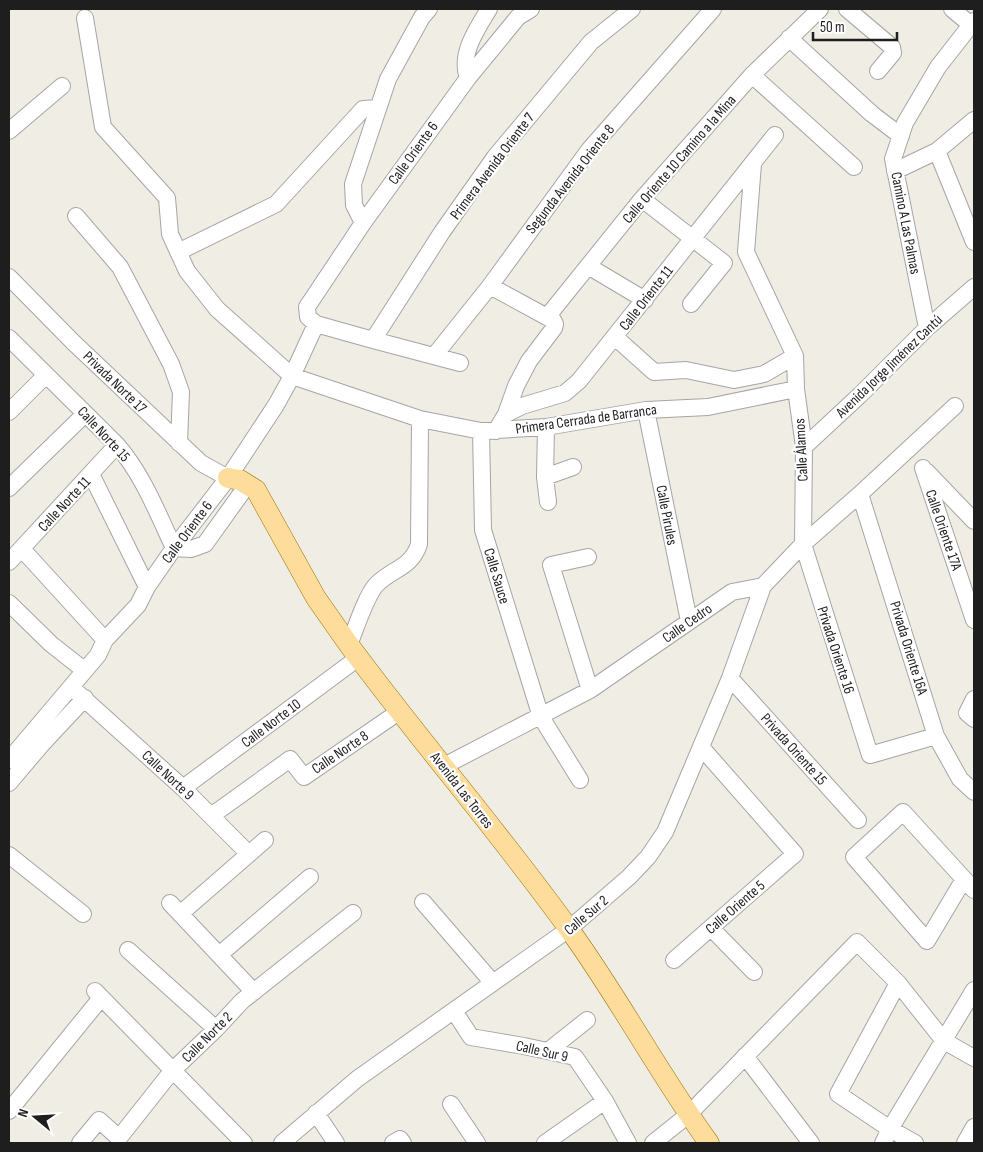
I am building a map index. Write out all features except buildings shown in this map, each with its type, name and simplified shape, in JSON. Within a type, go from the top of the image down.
[{"type":"main road","points":[[228,478],[240,480],[248,484]]},
{"type":"main road","name":"Avenida Las Torres","points":[[248,484],[256,490],[316,598],[353,652],[570,929],[634,1025],[688,1114],[709,1143]]},
{"type":"street","points":[[363,222],[354,205],[353,184],[388,79],[422,17],[429,9]]},
{"type":"street","points":[[468,78],[465,70],[466,54],[489,9]]},
{"type":"street","name":"Calle Oriente 6","points":[[9,760],[98,655],[105,640],[138,605],[147,587],[174,548],[228,478],[276,405],[292,376],[316,324],[308,317],[307,307],[363,222],[468,78],[518,17],[532,9]]},
{"type":"street","name":"Primera Avenida Oriente 7","points":[[373,340],[442,232],[495,157],[591,42],[632,9]]},
{"type":"street","name":"Segunda Avenida Oriente 8","points":[[434,356],[490,286],[589,150],[713,9]]},
{"type":"street","name":"Calle Oriente 10 Camino a la Mina","points":[[506,414],[516,386],[550,322],[588,266],[642,199],[752,75],[820,9]]},
{"type":"street","points":[[847,9],[892,47],[893,53],[878,71]]},
{"type":"street","points":[[952,9],[973,23]]},
{"type":"street","points":[[85,18],[103,126],[167,198],[170,234],[187,271],[216,309],[292,376]]},
{"type":"street","name":"Camino A Las Palmas","points":[[927,328],[893,159],[905,123],[938,67],[973,23]]},
{"type":"street","points":[[789,38],[872,114],[901,136]]},
{"type":"street","points":[[752,75],[854,167]]},
{"type":"street","points":[[9,131],[62,86]]},
{"type":"street","points":[[178,252],[276,204],[363,109],[378,108]]},
{"type":"street","points":[[895,171],[937,151],[974,120]]},
{"type":"street","name":"Calle Oriente 11","points":[[506,414],[522,406],[565,393],[579,381],[775,135]]},
{"type":"street","points":[[937,151],[974,242]]},
{"type":"street","points":[[615,337],[654,372],[686,370],[734,380],[764,374],[795,356],[746,252],[752,164]]},
{"type":"street","points":[[642,199],[724,263],[691,304]]},
{"type":"street","points":[[76,216],[120,266],[171,364],[181,392],[179,442]]},
{"type":"street","points":[[588,266],[645,300]]},
{"type":"street","name":"Privada Norte 17","points":[[9,277],[74,343],[201,463],[228,478]]},
{"type":"street","points":[[490,286],[550,322]]},
{"type":"street","name":"Avenida Jorge Jiménez Cantú","points":[[804,447],[860,395],[927,328],[974,288]]},
{"type":"street","points":[[316,324],[460,363]]},
{"type":"street","name":"Calle Norte 15","points":[[9,338],[130,460],[143,482],[174,548]]},
{"type":"street","name":"Calle Álamos","points":[[795,356],[796,389],[804,447],[803,544]]},
{"type":"street","points":[[9,412],[46,374]]},
{"type":"street","name":"Primera Cerrada de Barranca","points":[[292,376],[420,419],[488,431],[546,427],[646,410],[708,407],[796,389]]},
{"type":"street","points":[[763,586],[803,544],[908,451],[955,406]]},
{"type":"street","name":"Calle Pirules","points":[[646,410],[689,621]]},
{"type":"street","points":[[9,488],[86,414]]},
{"type":"street","points":[[488,431],[506,414]]},
{"type":"street","points":[[353,652],[375,586],[394,570],[407,564],[416,555],[419,544],[420,419]]},
{"type":"street","points":[[546,427],[544,476],[548,502]]},
{"type":"street","name":"Calle Sauce","points":[[488,431],[483,530],[541,717],[580,780]]},
{"type":"street","name":"Calle Norte 11","points":[[9,562],[117,445]]},
{"type":"street","points":[[908,451],[974,521]]},
{"type":"street","points":[[544,476],[573,467]]},
{"type":"street","name":"Calle Oriente 17A","points":[[923,468],[974,620]]},
{"type":"street","points":[[91,474],[147,587]]},
{"type":"street","points":[[174,548],[191,550],[205,544],[248,484]]},
{"type":"street","name":"Privada Oriente 16A","points":[[860,494],[936,736],[960,778],[974,792]]},
{"type":"street","name":"Privada Oriente 16","points":[[803,544],[870,755],[936,736]]},
{"type":"street","points":[[22,549],[105,640]]},
{"type":"street","points":[[588,557],[551,565],[590,690]]},
{"type":"street","name":"Calle Cedro","points":[[444,766],[590,690],[732,592],[763,586]]},
{"type":"street","name":"Calle Sur 2","points":[[282,1143],[357,1078],[570,929],[629,878],[648,857],[665,832],[730,678],[763,586]]},
{"type":"street","points":[[9,603],[51,644],[84,670]]},
{"type":"street","name":"Calle Norte 10","points":[[183,788],[353,652]]},
{"type":"street","name":"Privada Oriente 15","points":[[730,678],[858,820]]},
{"type":"street","name":"Calle Norte 9","points":[[71,687],[183,788],[249,854]]},
{"type":"street","points":[[9,783],[84,698]]},
{"type":"street","points":[[974,699],[967,713],[974,719]]},
{"type":"street","name":"Calle Norte 8","points":[[211,816],[290,759],[304,777],[400,711]]},
{"type":"street","points":[[37,726],[41,729],[42,744]]},
{"type":"street","name":"Calle Oriente 5","points":[[674,960],[796,854],[701,747]]},
{"type":"street","points":[[903,812],[969,885],[927,941],[854,857],[903,812]]},
{"type":"street","points":[[254,992],[175,908],[249,854],[265,840]]},
{"type":"street","points":[[9,855],[83,914]]},
{"type":"street","points":[[219,955],[310,877]]},
{"type":"street","points":[[423,902],[493,983]]},
{"type":"street","name":"Calle Norte 2","points":[[80,1143],[99,1120],[120,1138],[172,1071],[242,1001],[352,913]]},
{"type":"street","points":[[711,928],[754,972]]},
{"type":"street","points":[[653,1143],[688,1114],[857,942],[898,983],[944,1041],[974,1058]]},
{"type":"street","points":[[128,950],[216,1029]]},
{"type":"street","points":[[898,983],[838,1094],[886,1136],[915,1143]]},
{"type":"street","points":[[886,1136],[974,990]]},
{"type":"street","points":[[9,1112],[98,995],[244,1143]]},
{"type":"street","name":"Calle Sur 9","points":[[454,1011],[471,1037],[574,1057],[605,1101],[628,1143]]},
{"type":"street","points":[[548,1051],[588,1020]]},
{"type":"street","points":[[745,1056],[811,1143]]},
{"type":"street","points":[[545,1143],[605,1101]]},
{"type":"street","points":[[450,1104],[477,1143]]},
{"type":"street","points":[[316,1113],[336,1143]]},
{"type":"street","points":[[965,1143],[974,1126]]}]
